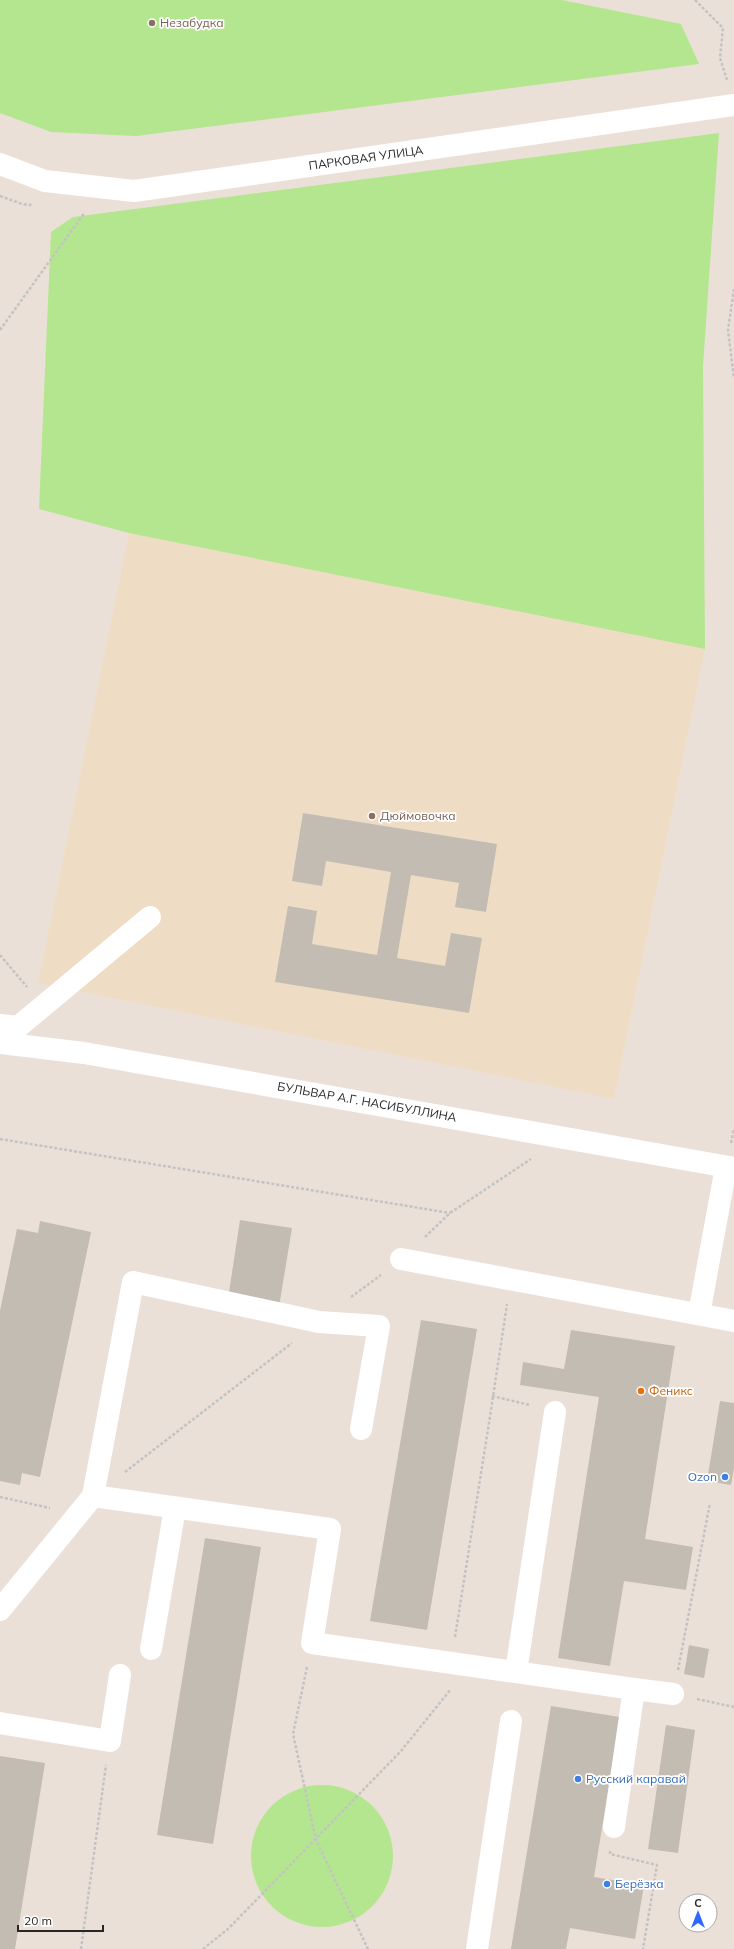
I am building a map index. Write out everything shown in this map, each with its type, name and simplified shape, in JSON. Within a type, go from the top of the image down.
[{"type":"street","name":"ПАРКОВАЯ УЛИЦА","points":[[0,164],[45,182],[134,191],[734,105]]},
{"type":"street","points":[[0,1025],[18,1027],[150,917]]},
{"type":"street","name":"БУЛЬВАР А.Г. НАСИБУЛЛИНА","points":[[0,1043],[84,1053],[730,1167]]},
{"type":"street","points":[[699,1314],[730,1167]]},
{"type":"street","points":[[401,1259],[734,1321]]},
{"type":"street","points":[[0,1610],[93,1496],[133,1282],[319,1322],[379,1326],[360,1429]]},
{"type":"street","points":[[516,1672],[555,1412]]},
{"type":"street","points":[[93,1496],[330,1529],[312,1643],[674,1694]]},
{"type":"street","points":[[151,1649],[175,1508]]},
{"type":"street","points":[[0,1723],[110,1741],[120,1675]]},
{"type":"street","points":[[614,1827],[634,1689]]},
{"type":"street","points":[[477,1949],[511,1721]]},
{"type":"path","points":[[695,0],[724,28],[720,58],[729,84]]},
{"type":"path","points":[[0,330],[87,210]]},
{"type":"path","points":[[734,289],[728,330],[734,378]]},
{"type":"path","points":[[351,1298],[401,1259],[450,1213],[564,1137]]},
{"type":"path","points":[[0,1139],[450,1213]]},
{"type":"path","points":[[203,1949],[228,1929],[401,1751],[460,1664],[492,1396],[510,1280]]},
{"type":"path","points":[[124,1472],[319,1322]]},
{"type":"path","points":[[492,1396],[555,1412]]},
{"type":"path","points":[[0,1497],[78,1514]]},
{"type":"path","points":[[710,1503],[674,1694],[734,1707]]},
{"type":"path","points":[[312,1643],[293,1734],[316,1840],[368,1949]]},
{"type":"path","points":[[81,1949],[110,1741]]},
{"type":"path","points":[[614,1827],[610,1854],[657,1865],[643,1949]]},
{"type":"shaded area","name":"Дюймовочка","points":[[129,533],[705,649],[614,1099],[38,983]]},
{"type":"green space","points":[[0,0],[562,0],[681,24],[699,64],[136,136],[51,132],[0,113]]},
{"type":"green space","points":[[719,133],[703,366],[705,649],[129,533],[39,509],[51,232],[73,217]]},
{"type":"green space","points":[[322,1785],[343,1788],[367,1801],[377,1811],[390,1835],[393,1856],[390,1877],[377,1901],[367,1911],[343,1924],[322,1927],[301,1924],[277,1911],[267,1901],[254,1877],[251,1856],[254,1835],[267,1811],[277,1801],[301,1788]]},
{"type":"building","points":[[303,813],[497,844],[486,912],[455,907],[459,883],[411,875],[397,958],[445,966],[451,933],[482,938],[469,1013],[275,982],[288,906],[317,911],[312,944],[377,955],[391,872],[326,861],[322,886],[292,881]]},
{"type":"building","points":[[240,1220],[292,1228],[279,1307],[228,1299]]},
{"type":"building","points":[[40,1221],[91,1232],[40,1477],[22,1473],[20,1485],[0,1481],[0,1311],[17,1229],[38,1233]]},
{"type":"building","points":[[421,1320],[477,1329],[427,1630],[370,1621]]},
{"type":"building","points":[[571,1330],[675,1346],[645,1539],[693,1547],[686,1590],[624,1581],[610,1666],[558,1658],[599,1397],[520,1385],[523,1362],[564,1369]]},
{"type":"building","points":[[720,1401],[734,1403],[734,1468],[731,1485],[707,1481]]},
{"type":"building","points":[[205,1538],[261,1547],[213,1844],[157,1835]]},
{"type":"building","points":[[689,1645],[709,1649],[704,1678],[684,1674]]},
{"type":"building","points":[[551,1706],[620,1717],[594,1877],[644,1885],[635,1939],[570,1928],[566,1949],[511,1949]]},
{"type":"building","points":[[666,1725],[695,1730],[678,1853],[648,1849]]},
{"type":"building","points":[[0,1756],[45,1763],[15,1949],[0,1949]]},
{"type":"place","name":"Незабудка","points":[[152,23]]},
{"type":"place","name":"Дюймовочка","points":[[372,816]]},
{"type":"place","name":"Феникс","points":[[641,1391]]},
{"type":"place","name":"Ozon","points":[[725,1477]]},
{"type":"place","name":"Русский каравай","points":[[578,1779]]},
{"type":"place","name":"Берёзка","points":[[607,1884]]}]
